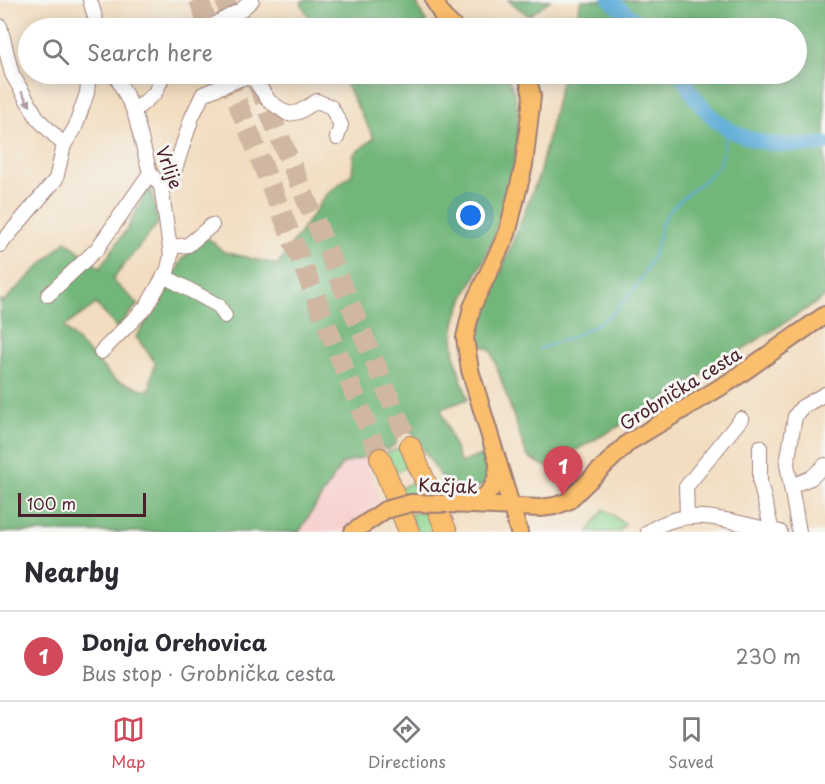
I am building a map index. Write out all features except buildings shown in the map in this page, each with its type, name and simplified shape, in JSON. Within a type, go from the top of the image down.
[{"type":"highway","points":[[410,446],[447,532]]},
{"type":"highway","points":[[380,458],[400,523]]},
{"type":"main road","points":[[434,0],[443,18]]},
{"type":"main road","points":[[519,532],[466,351],[465,338],[468,319],[507,234],[528,148],[532,96],[529,84]]},
{"type":"main road","name":"Grobnička cesta","points":[[512,507],[555,506],[568,501],[637,436],[729,382],[825,315]]},
{"type":"main road","points":[[472,506],[489,494],[495,485],[498,463]]},
{"type":"main road","name":"Kačjak","points":[[353,532],[400,523],[411,503],[512,507]]},
{"type":"street","points":[[90,0],[95,18]]},
{"type":"street","points":[[226,18],[241,10],[252,0]]},
{"type":"street","points":[[0,26],[12,74],[38,119],[64,145]]},
{"type":"street","points":[[0,245],[56,178],[64,145],[75,128],[88,84]]},
{"type":"street","name":"Vrlije","points":[[101,352],[147,306],[164,276],[171,255],[161,186],[150,173],[134,111],[120,84]]},
{"type":"street","points":[[134,111],[144,105],[159,84]]},
{"type":"street","points":[[161,186],[173,175],[192,117],[203,94],[227,84]]},
{"type":"street","points":[[257,84],[269,101],[288,114],[299,112],[317,101],[331,107],[341,125],[337,138]]},
{"type":"street","points":[[48,294],[96,249],[150,173]]},
{"type":"street","points":[[171,247],[188,244],[212,225]]},
{"type":"street","points":[[164,276],[219,306],[225,316]]},
{"type":"street","points":[[799,532],[787,464],[795,416],[802,407],[825,394]]},
{"type":"street","points":[[687,516],[686,487],[741,419]]},
{"type":"street","points":[[760,447],[760,482],[776,531]]},
{"type":"street","points":[[790,486],[811,478],[825,465]]},
{"type":"street","points":[[648,532],[664,522],[687,516],[720,517],[776,531]]},
{"type":"shaded area","points":[[365,457],[380,500],[347,532],[299,532],[342,463]]},
{"type":"green space","points":[[304,0],[415,0],[424,18],[309,18],[301,3]]},
{"type":"green space","points":[[508,0],[550,0],[529,16]]},
{"type":"green space","points":[[581,0],[825,0],[825,297],[637,416],[546,467],[527,456],[491,350],[471,340],[539,175],[561,84],[807,84],[807,18],[576,18]]},
{"type":"green space","points":[[345,84],[510,84],[513,90],[517,112],[517,136],[509,188],[487,253],[457,314],[454,333],[456,362],[468,399],[441,409],[460,463],[482,455],[490,480],[471,492],[440,476],[412,431],[398,431],[396,444],[386,450],[378,444],[365,457],[342,464],[299,532],[0,532],[0,299],[3,302],[66,241],[100,268],[129,226],[150,184],[158,223],[112,280],[138,304],[117,328],[96,304],[64,327],[115,380],[149,391],[155,362],[136,337],[166,292],[183,258],[208,238],[224,252],[278,265],[326,195],[352,174],[354,154],[374,138]]},
{"type":"green space","points":[[400,448],[410,463],[408,467],[393,473],[384,454]]},
{"type":"green space","points":[[413,482],[419,483],[424,493],[399,494],[401,488]]},
{"type":"green space","points":[[604,509],[625,524],[619,532],[588,532]]},
{"type":"green space","points":[[433,512],[441,532],[417,532],[410,514]]},
{"type":"waterway","points":[[610,0],[632,18]]},
{"type":"waterway","points":[[687,84],[708,112],[723,125],[740,135],[779,144],[825,144]]},
{"type":"waterway","points":[[539,349],[594,326],[622,304],[644,273],[656,249],[665,217],[720,163],[726,130]]},
{"type":"tunnel","points":[[199,0],[205,18]]},
{"type":"tunnel","points":[[225,0],[231,18]]},
{"type":"tunnel","points":[[230,84],[380,458]]},
{"type":"tunnel","points":[[257,84],[410,446]]},
{"type":"place","name":"Donja Orehovica","points":[[563,496]]}]
